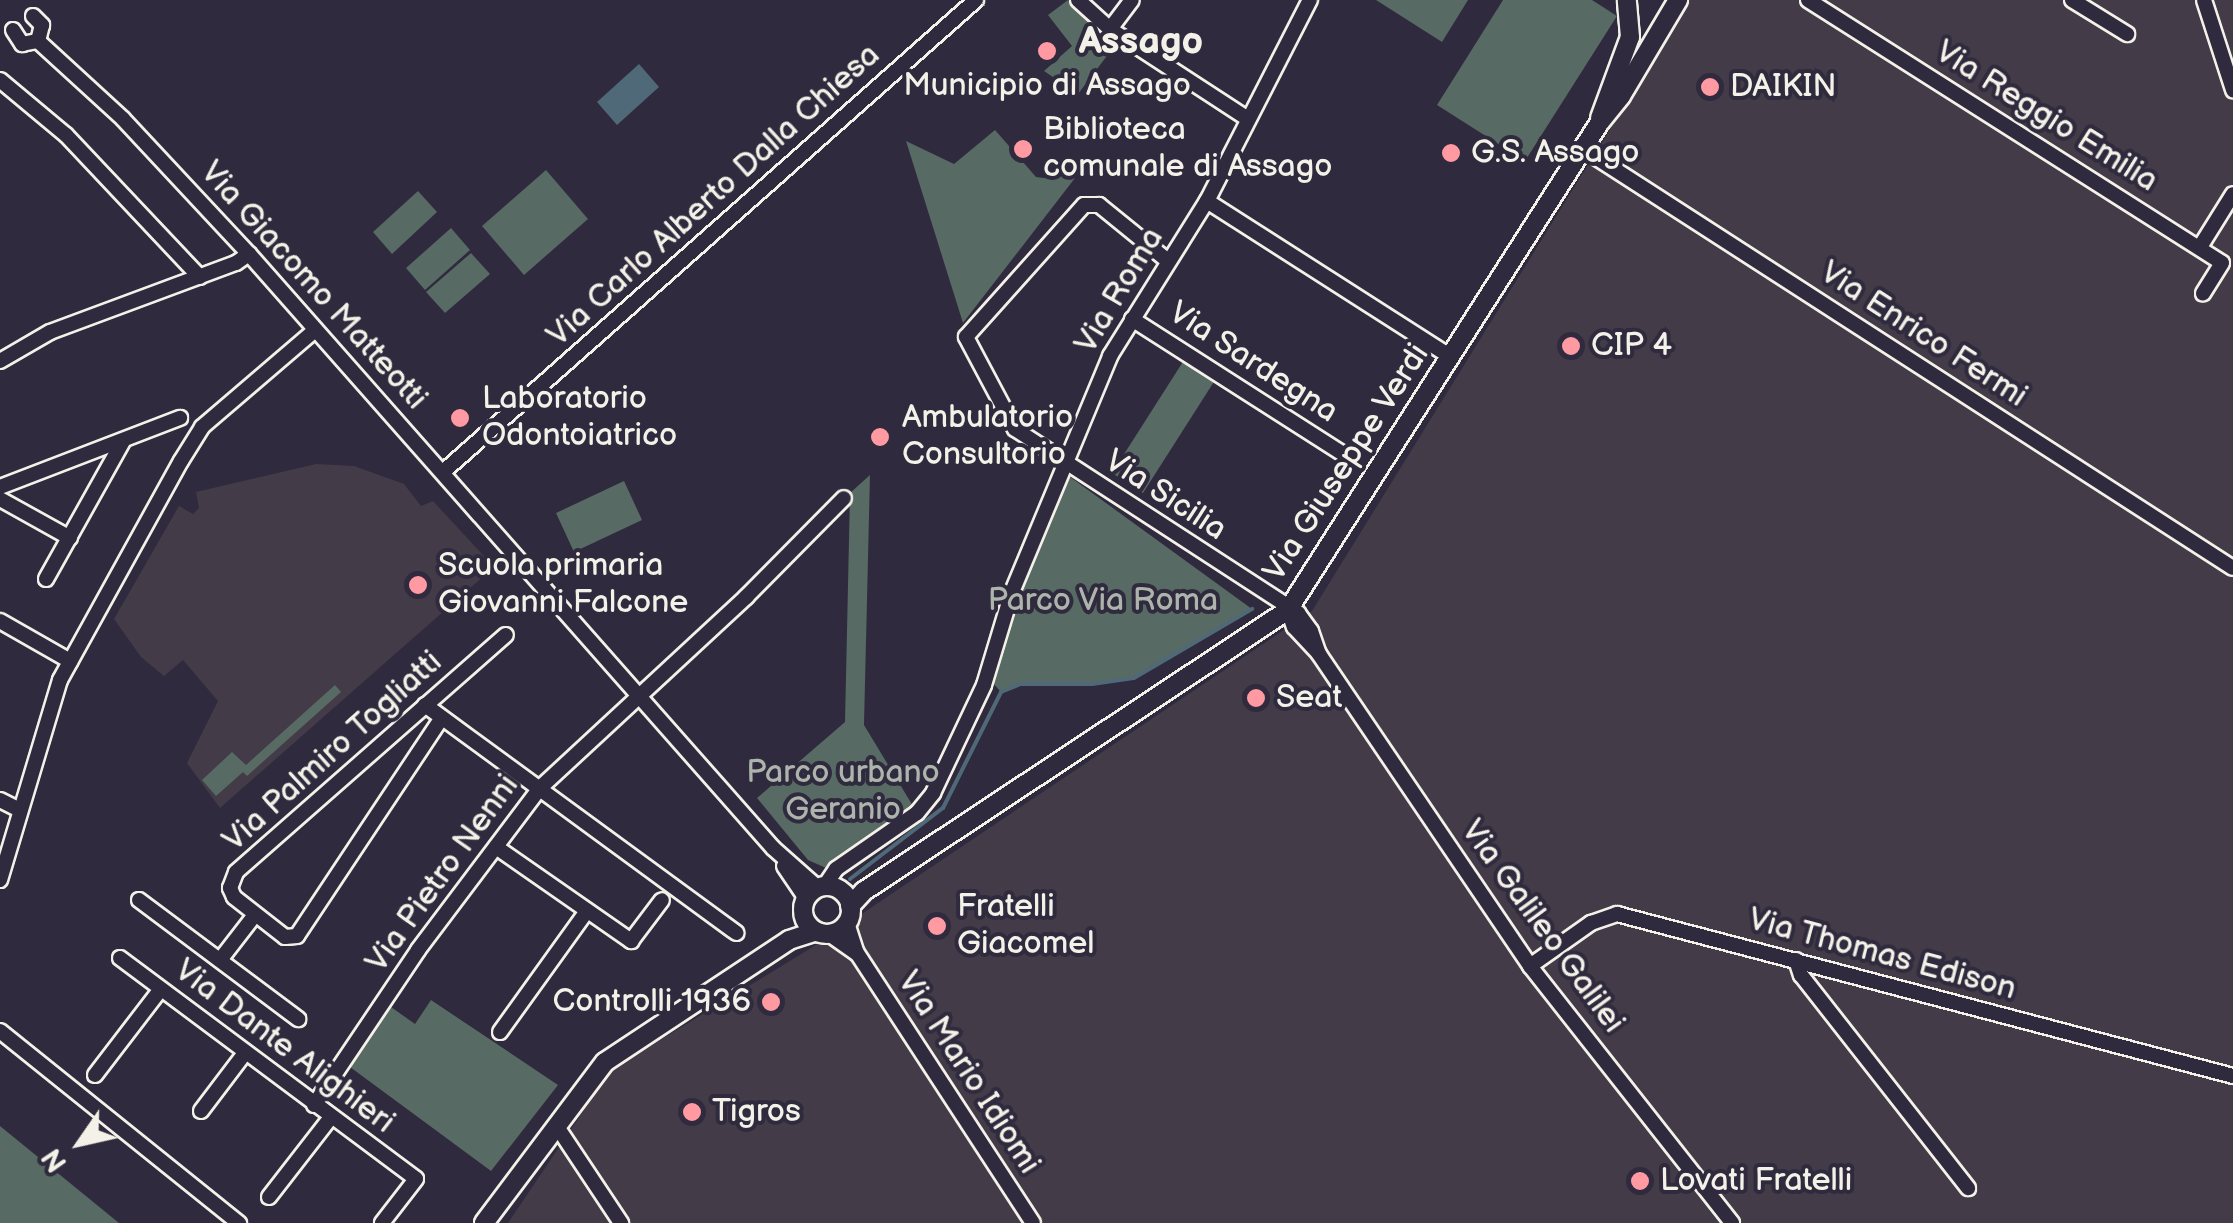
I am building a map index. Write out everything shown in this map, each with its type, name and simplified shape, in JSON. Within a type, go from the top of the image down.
[{"type":"main road","name":"Via Giuseppe Verdi","points":[[1600,122],[1608,88],[1630,37],[1627,0]]},
{"type":"main road","name":"Via Giuseppe Verdi","points":[[484,1223],[614,1055],[789,940],[817,928],[833,898],[864,890],[1288,610],[1600,122],[1622,96],[1678,0]]},
{"type":"main road","points":[[817,928],[833,898]]},
{"type":"street","points":[[33,16],[38,0]]},
{"type":"street","name":"Via Carlo Alberto Dalla Chiesa","points":[[443,472],[976,0]]},
{"type":"street","points":[[1078,0],[1110,29],[1248,119]]},
{"type":"street","points":[[1110,29],[1132,0]]},
{"type":"street","name":"Via Roma","points":[[833,898],[844,866],[918,814],[934,793],[984,685],[1012,592],[1062,463],[1110,356],[1207,201],[1310,0]]},
{"type":"street","name":"Via Reggio Emilia","points":[[1808,0],[2200,247]]},
{"type":"street","points":[[2072,0],[2127,34]]},
{"type":"street","points":[[2204,0],[2233,90]]},
{"type":"street","points":[[33,16],[42,25],[38,41],[22,44],[6,30],[19,18],[33,16]]},
{"type":"street","name":"Via Giacomo Matteotti","points":[[38,41],[123,119],[250,254],[772,848],[833,898]]},
{"type":"street","points":[[0,80],[66,135],[200,277]]},
{"type":"street","name":"Via Enrico Fermi","points":[[1583,149],[2233,568]]},
{"type":"street","points":[[2202,294],[2222,263],[2200,247],[2233,194]]},
{"type":"street","points":[[1207,201],[1451,357]]},
{"type":"street","name":"Via Sicilia","points":[[1168,261],[1099,206],[1084,205],[966,337],[1016,430],[1288,610]]},
{"type":"street","points":[[0,361],[50,332],[200,277],[250,254]]},
{"type":"street","name":"Via Sardegna","points":[[1132,319],[1343,454]]},
{"type":"street","points":[[1,873],[18,810],[70,662],[202,427],[315,330]]},
{"type":"street","points":[[0,488],[180,418]]},
{"type":"street","points":[[46,579],[123,441]]},
{"type":"street","name":"Via Pietro Nenni","points":[[314,1104],[418,950],[541,786],[746,596],[844,498]]},
{"type":"street","points":[[0,499],[70,538]]},
{"type":"street","name":"Via Galileo Galilei","points":[[1288,610],[1306,622],[1319,654],[1530,966],[1732,1223]]},
{"type":"street","points":[[0,621],[70,662]]},
{"type":"street","name":"Via Palmiro Togliatti","points":[[440,719],[297,936],[285,937],[234,897],[230,888],[236,872],[506,636]]},
{"type":"street","points":[[425,705],[736,932]]},
{"type":"street","points":[[0,800],[18,810]]},
{"type":"street","points":[[496,846],[632,942],[662,900]]},
{"type":"street","name":"Via Mario Idiomi","points":[[833,898],[857,953],[1033,1223]]},
{"type":"street","points":[[139,900],[298,1019]]},
{"type":"street","points":[[500,1032],[588,911]]},
{"type":"street","name":"Via Thomas Edison","points":[[1530,966],[1591,923],[1616,914],[2233,1076]]},
{"type":"street","points":[[220,960],[254,916]]},
{"type":"street","name":"Via Mario Idiomi","points":[[817,928],[857,953]]},
{"type":"street","name":"Via Dante Alighieri","points":[[120,958],[416,1179],[382,1223]]},
{"type":"street","points":[[1796,960],[1801,976],[1968,1188]]},
{"type":"street","points":[[95,1074],[160,989]]},
{"type":"street","points":[[0,1031],[239,1223]]},
{"type":"street","points":[[200,1111],[245,1053]]},
{"type":"street","points":[[269,1197],[331,1117]]},
{"type":"street","points":[[556,1126],[621,1223]]},
{"type":"shaded area","points":[[1690,0],[2233,0],[2233,1223],[508,1223],[611,1070],[811,948],[1312,611]]},
{"type":"shaded area","points":[[316,464],[354,466],[404,484],[421,506],[433,501],[494,567],[220,808],[187,763],[218,701],[183,660],[164,676],[141,657],[114,619],[179,506],[193,514],[199,508],[196,492]]},
{"type":"green space","points":[[1068,0],[1116,44],[1078,94],[1044,71],[1072,46],[1048,15]]},
{"type":"green space","points":[[1376,0],[1468,0],[1442,42]]},
{"type":"green space","points":[[1503,0],[1592,0],[1617,16],[1525,161],[1437,105]]},
{"type":"green space","points":[[995,130],[1036,177],[1052,179],[1063,167],[1075,178],[963,323],[906,141],[954,164]]},
{"type":"green space","points":[[546,170],[588,219],[524,275],[482,226]]},
{"type":"green space","points":[[418,191],[437,212],[392,254],[373,232]]},
{"type":"green space","points":[[451,228],[470,250],[425,290],[406,268]]},
{"type":"green space","points":[[471,253],[490,274],[445,313],[426,292]]},
{"type":"green space","points":[[1186,357],[1217,377],[1143,493],[1112,473]]},
{"type":"green space","name":"Parco Via Roma","points":[[1066,474],[1252,609],[1134,678],[1092,684],[1021,684],[1001,692],[991,681],[1017,598]]},
{"type":"green space","name":"Parco urbano Geranio","points":[[870,475],[864,725],[913,806],[826,868],[808,860],[757,798],[845,722],[850,493]]},
{"type":"green space","points":[[624,481],[642,520],[574,552],[556,513]]},
{"type":"green space","points":[[335,685],[341,692],[247,776],[243,772],[216,796],[202,780],[232,752],[246,765]]},
{"type":"green space","points":[[431,1000],[558,1085],[491,1171],[350,1067],[391,1007],[415,1024]]},
{"type":"green space","points":[[0,1126],[119,1223],[0,1223]]},
{"type":"water","points":[[639,64],[659,87],[617,125],[597,102]]},
{"type":"waterway","points":[[850,879],[943,808],[1001,692],[1021,684],[1092,684],[1134,678],[1252,609]]},
{"type":"place","name":"Municipio di Assago","points":[[1047,51]]},
{"type":"place","name":"DAIKIN","points":[[1710,87]]},
{"type":"place","name":"Biblioteca comunale di Assago","points":[[1023,149]]},
{"type":"place","name":"G.S. Assago","points":[[1451,153]]},
{"type":"place","name":"CIP 4","points":[[1571,346]]},
{"type":"place","name":"Laboratorio Odontoiatrico","points":[[460,418]]},
{"type":"place","name":"Ambulatorio Consultorio","points":[[880,437]]},
{"type":"place","name":"Scuola primaria Giovanni Falcone","points":[[418,585]]},
{"type":"place","name":"Seat","points":[[1256,698]]},
{"type":"place","name":"Fratelli Giacomel","points":[[937,926]]},
{"type":"place","name":"Controlli 1936","points":[[771,1002]]},
{"type":"place","name":"Tigros","points":[[692,1112]]},
{"type":"place","name":"Lovati Fratelli","points":[[1640,1181]]},
{"type":"district","name":"Assago","points":[[1141,42]]}]
